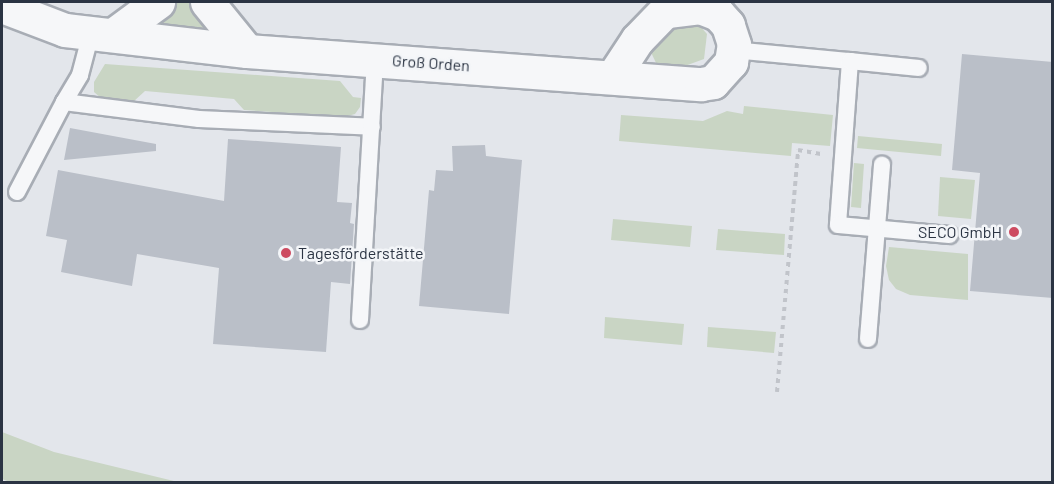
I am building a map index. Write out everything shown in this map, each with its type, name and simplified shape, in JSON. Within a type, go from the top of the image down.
[{"type":"street","points":[[102,34],[158,2]]},
{"type":"street","points":[[207,2],[248,51]]},
{"type":"street","name":"Groß Orden","points":[[2,6],[38,22],[102,34],[248,51],[614,75],[664,82],[713,82],[724,73],[733,50]]},
{"type":"street","points":[[614,75],[638,40],[665,11],[685,6],[717,14],[728,25],[733,50]]},
{"type":"lane","points":[[17,192],[102,34]]},
{"type":"lane","points":[[733,50],[919,68]]},
{"type":"lane","points":[[360,320],[375,60]]},
{"type":"lane","points":[[849,61],[838,225],[950,235]]},
{"type":"lane","points":[[64,102],[199,119],[372,127]]},
{"type":"lane","points":[[868,339],[875,228],[882,165]]},
{"type":"path","points":[[777,392],[798,150],[843,155]]},
{"type":"green space","points":[[177,2],[190,2],[207,30],[154,25]]},
{"type":"green space","points":[[678,24],[700,26],[707,34],[704,59],[682,67],[657,65],[649,48]]},
{"type":"green space","points":[[105,64],[340,81],[353,97],[361,98],[360,107],[355,114],[344,117],[244,110],[234,99],[145,91],[133,102],[101,98],[94,92],[94,82]]},
{"type":"green space","points":[[744,106],[833,115],[830,146],[792,143],[791,156],[619,141],[621,115],[703,121],[727,111],[743,114]]},
{"type":"green space","points":[[858,136],[942,144],[941,156],[857,148]]},
{"type":"green space","points":[[854,163],[864,164],[861,208],[851,207]]},
{"type":"green space","points":[[940,177],[975,180],[971,219],[938,216]]},
{"type":"green space","points":[[613,219],[692,226],[690,247],[611,240]]},
{"type":"green space","points":[[718,229],[785,234],[784,255],[716,250]]},
{"type":"green space","points":[[889,247],[968,254],[968,300],[910,295],[896,289],[889,280],[886,266]]},
{"type":"green space","points":[[605,317],[684,324],[682,345],[604,338]]},
{"type":"green space","points":[[708,327],[776,332],[774,353],[707,347]]},
{"type":"green space","points":[[2,432],[54,452],[178,482],[10,482],[2,479]]},
{"type":"building","name":"SECO GmbH","points":[[962,54],[1053,62],[1053,298],[970,291],[980,173],[952,170]]},
{"type":"building","points":[[70,128],[156,144],[156,151],[64,160]]},
{"type":"building","name":"Tagesförderstätte","points":[[228,139],[341,147],[337,202],[352,203],[350,223],[354,224],[350,284],[331,282],[326,352],[213,344],[219,268],[137,254],[132,286],[61,272],[67,240],[46,236],[58,170],[224,201]]},
{"type":"building","points":[[485,145],[486,156],[522,160],[509,314],[419,306],[429,190],[434,191],[436,170],[453,171],[452,146]]},
{"type":"place","name":"SECO GmbH","points":[[1014,232]]},
{"type":"place","name":"Tagesförderstätte","points":[[286,253]]}]
